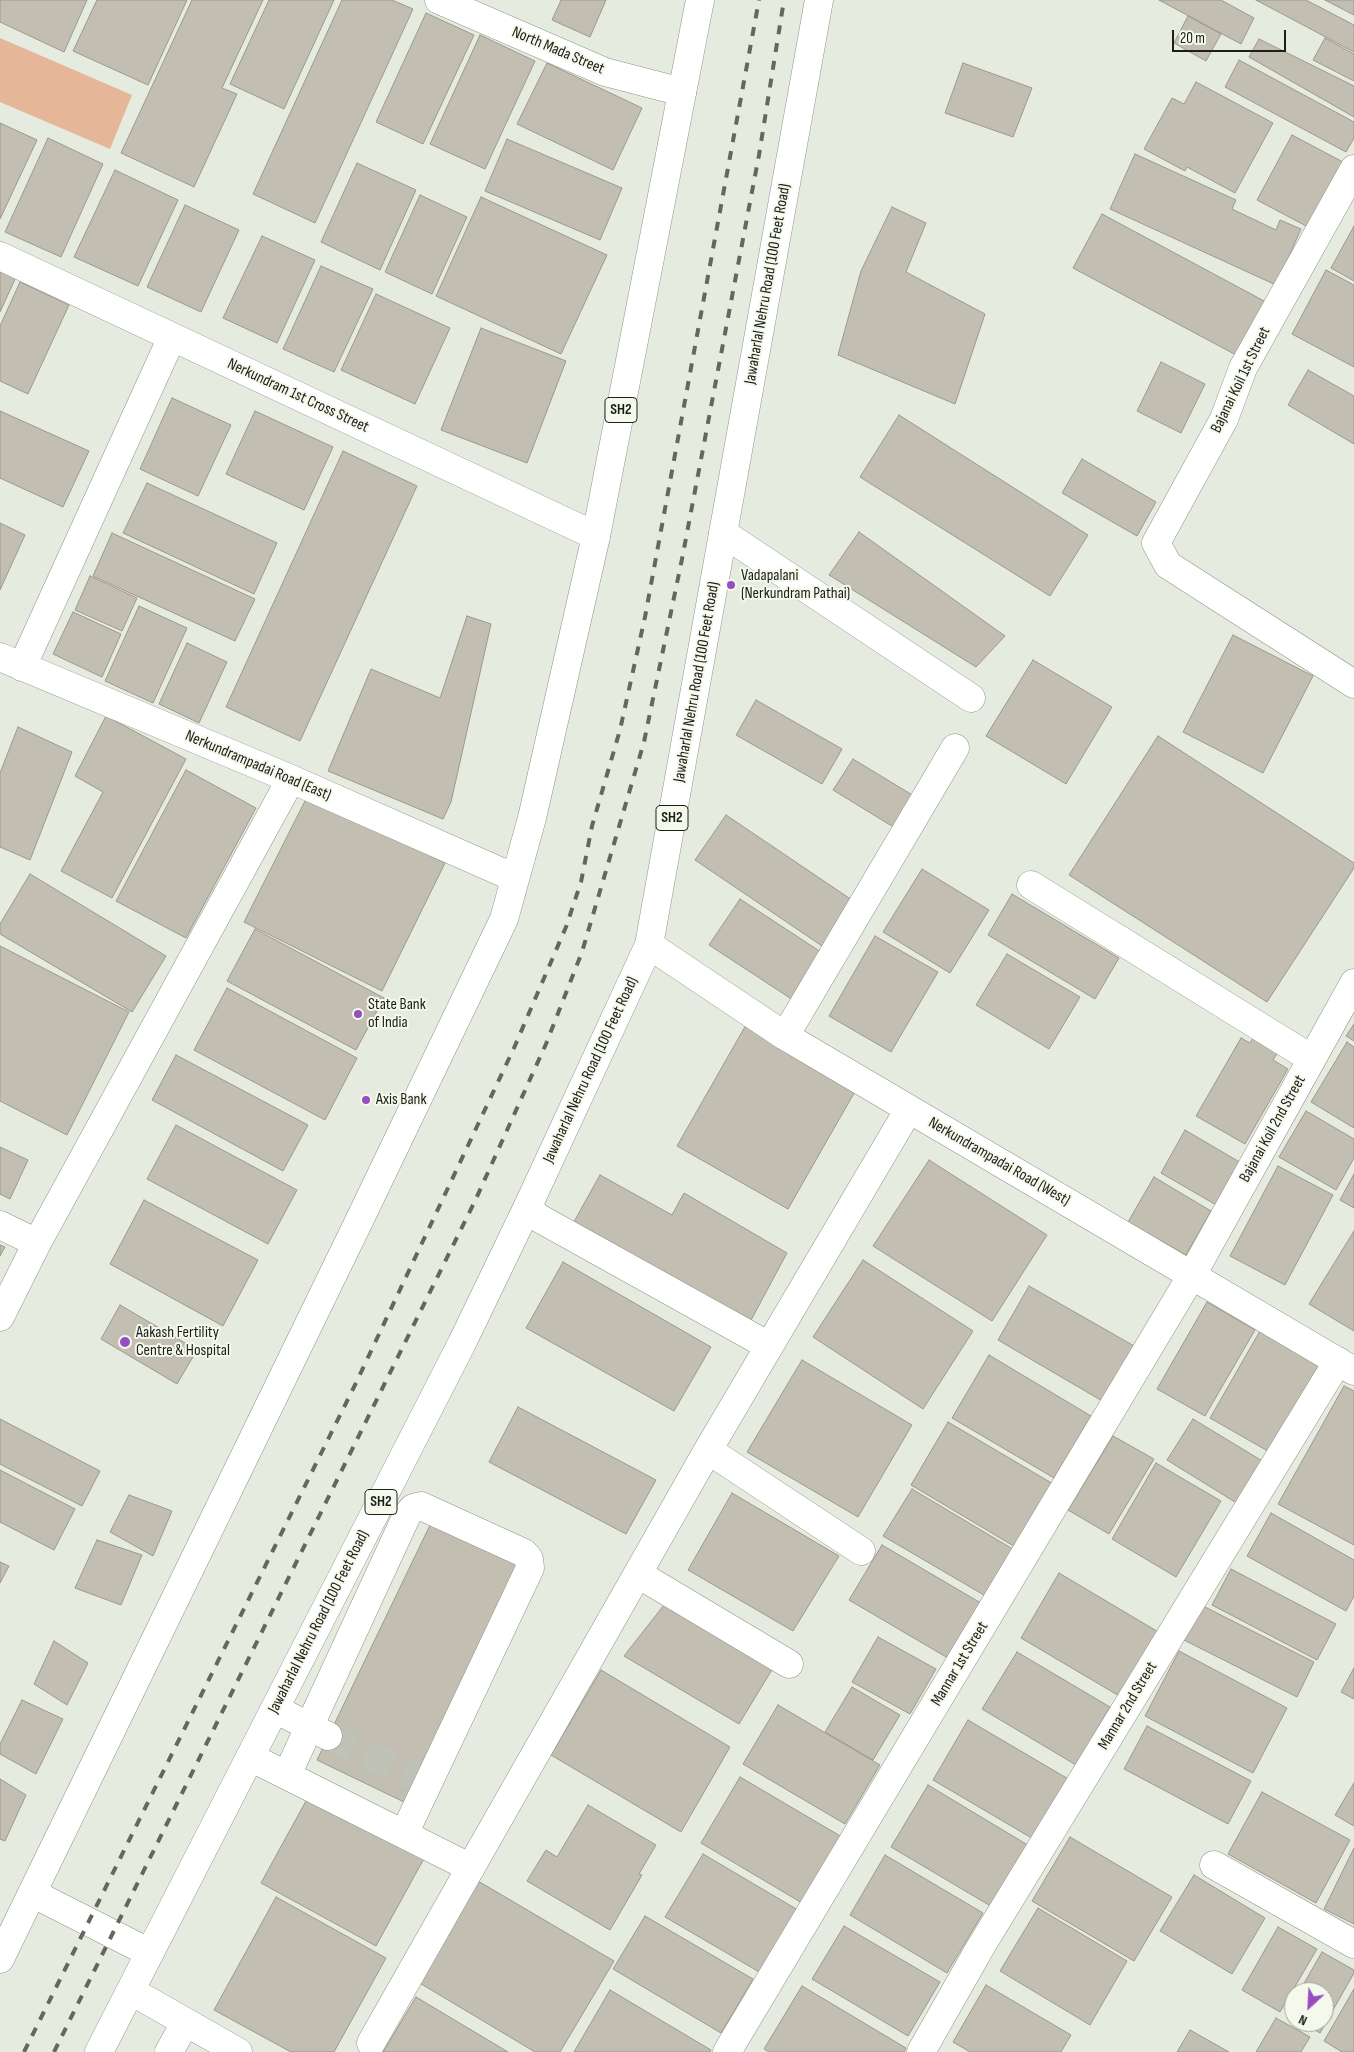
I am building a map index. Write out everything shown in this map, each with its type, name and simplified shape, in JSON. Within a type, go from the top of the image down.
[{"type":"street","name":"North Mada Street","points":[[439,0],[605,72],[682,92]]},
{"type":"street","name":"SH2","points":[[0,1958],[504,919],[532,818],[596,536],[700,0]]},
{"type":"street","name":"Jawaharlal Nehru Road (100 Feet Road)","points":[[99,2052],[457,1352],[528,1206],[649,945],[819,0]]},
{"type":"street","name":"Bajanai Koil 1st Street","points":[[1354,169],[1243,368],[1224,419],[1156,543],[1168,565],[1354,684]]},
{"type":"street","name":"Nerkundram 1st Cross Street","points":[[0,256],[596,536]]},
{"type":"street","points":[[11,662],[172,338]]},
{"type":"street","points":[[724,533],[971,698]]},
{"type":"street","name":"Nerkundrampadai Road (East)","points":[[11,662],[291,779],[516,878]]},
{"type":"street","points":[[785,1036],[955,748]]},
{"type":"street","points":[[0,1317],[37,1243],[291,779]]},
{"type":"street","points":[[1031,885],[1312,1058]]},
{"type":"street","name":"Nerkundrampadai Road (West)","points":[[649,945],[785,1036],[1346,1366]]},
{"type":"street","name":"Bajanai Koil 2nd Street","points":[[1192,1275],[1354,983]]},
{"type":"street","points":[[371,2043],[708,1450],[909,1109]]},
{"type":"street","points":[[528,1206],[537,1217],[769,1346]]},
{"type":"street","points":[[0,1225],[37,1243]]},
{"type":"street","name":"Mannar 1st Street","points":[[727,2052],[1192,1275]]},
{"type":"street","name":"Mannar 2nd Street","points":[[921,2052],[980,1948],[1346,1366]]},
{"type":"street","points":[[708,1450],[861,1551]]},
{"type":"street","points":[[286,1775],[319,1732],[407,1514],[412,1508],[421,1506],[524,1553],[529,1559],[530,1568],[424,1781],[404,1834]]},
{"type":"street","points":[[638,1574],[789,1664]]},
{"type":"street","points":[[275,1709],[319,1732]]},
{"type":"street","points":[[250,1757],[471,1868]]},
{"type":"street","points":[[1214,1865],[1354,1944]]},
{"type":"street","points":[[32,1893],[150,1953]]},
{"type":"street","points":[[131,1990],[238,2052]]},
{"type":"street","points":[[169,2052],[185,2023]]},
{"type":"shaded area","points":[[0,38],[132,95],[110,149],[0,102]]},
{"type":"building","points":[[0,0],[87,0],[64,52],[0,22]]},
{"type":"building","points":[[97,0],[187,0],[148,85],[73,51]]},
{"type":"building","points":[[192,0],[263,0],[222,88],[237,94],[194,187],[121,153]]},
{"type":"building","points":[[269,0],[334,0],[284,109],[230,84]]},
{"type":"building","points":[[342,0],[392,0],[413,9],[315,223],[253,194]]},
{"type":"building","points":[[561,0],[606,0],[590,37],[552,20]]},
{"type":"building","points":[[1159,0],[1221,0],[1254,18],[1241,44]]},
{"type":"building","points":[[1256,0],[1306,0],[1354,25],[1354,52]]},
{"type":"building","points":[[1325,0],[1354,0],[1354,15]]},
{"type":"building","points":[[426,13],[474,35],[423,144],[376,122]]},
{"type":"building","points":[[1188,16],[1221,34],[1206,61],[1174,43]]},
{"type":"building","points":[[480,35],[535,61],[485,169],[430,144]]},
{"type":"building","points":[[1325,38],[1354,54],[1354,81],[1313,60]]},
{"type":"building","points":[[1259,39],[1354,86],[1354,117],[1249,57]]},
{"type":"building","points":[[1239,60],[1354,122],[1354,138],[1346,152],[1225,87]]},
{"type":"building","points":[[547,63],[642,108],[613,170],[517,124]]},
{"type":"building","points":[[963,63],[1032,88],[1013,137],[945,113]]},
{"type":"building","points":[[1196,82],[1273,123],[1235,193],[1187,167],[1185,171],[1144,149],[1172,98],[1184,104]]},
{"type":"building","points":[[0,123],[37,140],[0,219]]},
{"type":"building","points":[[1292,135],[1343,162],[1308,227],[1257,200]]},
{"type":"building","points":[[48,138],[103,164],[61,257],[5,232]]},
{"type":"building","points":[[507,139],[622,188],[600,240],[485,191]]},
{"type":"building","points":[[1135,154],[1236,200],[1232,209],[1276,230],[1280,220],[1301,229],[1276,285],[1110,209]]},
{"type":"building","points":[[357,163],[416,190],[380,270],[321,242]]},
{"type":"building","points":[[115,170],[178,200],[138,286],[74,257]]},
{"type":"building","points":[[420,195],[467,217],[432,294],[385,272]]},
{"type":"building","points":[[481,197],[607,255],[561,354],[436,296]]},
{"type":"building","points":[[185,205],[239,230],[201,312],[147,287]]},
{"type":"building","points":[[892,207],[926,223],[906,272],[985,314],[955,404],[838,355],[861,271]]},
{"type":"building","points":[[1102,214],[1266,302],[1238,356],[1073,268]]},
{"type":"building","points":[[1354,226],[1354,281],[1331,268]]},
{"type":"building","points":[[262,236],[315,260],[277,343],[223,318]]},
{"type":"building","points":[[321,266],[373,289],[334,372],[283,349]]},
{"type":"building","points":[[0,270],[16,277],[0,312]]},
{"type":"building","points":[[1326,270],[1354,285],[1354,367],[1292,334]]},
{"type":"building","points":[[20,282],[69,305],[28,394],[0,381],[0,326]]},
{"type":"building","points":[[376,294],[450,328],[415,404],[341,370]]},
{"type":"building","points":[[481,328],[566,361],[527,463],[441,430]]},
{"type":"building","points":[[1161,362],[1205,384],[1181,433],[1137,411]]},
{"type":"building","points":[[1308,370],[1354,396],[1354,444],[1288,405]]},
{"type":"building","points":[[172,398],[231,425],[198,496],[140,469]]},
{"type":"building","points":[[0,411],[89,451],[63,507],[0,478]]},
{"type":"building","points":[[255,411],[333,447],[304,510],[226,474]]},
{"type":"building","points":[[899,415],[1088,535],[1050,596],[860,477]]},
{"type":"building","points":[[343,451],[417,486],[300,741],[226,707]]},
{"type":"building","points":[[1082,459],[1156,502],[1137,536],[1062,493]]},
{"type":"building","points":[[147,483],[277,543],[254,594],[123,533]]},
{"type":"building","points":[[0,523],[25,535],[0,590]]},
{"type":"building","points":[[859,532],[1005,636],[976,667],[829,575]]},
{"type":"building","points":[[112,533],[255,599],[235,641],[93,576]]},
{"type":"building","points":[[90,576],[137,598],[122,631],[75,610]]},
{"type":"building","points":[[139,606],[187,628],[153,703],[105,681]]},
{"type":"building","points":[[73,612],[121,634],[102,677],[53,654]]},
{"type":"building","points":[[467,616],[491,624],[451,802],[443,819],[328,771],[371,669],[440,698]]},
{"type":"building","points":[[1233,635],[1313,676],[1263,773],[1183,732]]},
{"type":"building","points":[[187,643],[227,662],[199,723],[159,704]]},
{"type":"building","points":[[1033,660],[1112,707],[1066,784],[986,736]]},
{"type":"building","points":[[756,700],[842,749],[822,784],[736,735]]},
{"type":"building","points":[[106,716],[186,759],[112,898],[61,871],[103,792],[75,776]]},
{"type":"building","points":[[18,727],[72,752],[30,860],[0,847],[0,773]]},
{"type":"building","points":[[1158,736],[1354,863],[1354,868],[1267,1002],[1069,875]]},
{"type":"building","points":[[853,759],[914,796],[895,828],[833,790]]},
{"type":"building","points":[[186,770],[256,808],[186,938],[116,901]]},
{"type":"building","points":[[308,795],[445,863],[382,991],[244,922]]},
{"type":"building","points":[[726,815],[852,900],[822,946],[695,860]]},
{"type":"building","points":[[922,869],[989,910],[950,973],[883,932]]},
{"type":"building","points":[[30,874],[166,956],[132,1012],[0,934],[0,924]]},
{"type":"building","points":[[1012,894],[1119,958],[1095,999],[988,935]]},
{"type":"building","points":[[740,899],[824,954],[793,1000],[709,945]]},
{"type":"building","points":[[255,929],[384,998],[356,1050],[227,981]]},
{"type":"building","points":[[875,936],[938,972],[891,1052],[829,1016]]},
{"type":"building","points":[[0,946],[129,1012],[67,1135],[0,1101]]},
{"type":"building","points":[[1007,954],[1080,997],[1049,1049],[976,1005]]},
{"type":"building","points":[[227,988],[357,1058],[325,1120],[194,1050]]},
{"type":"building","points":[[1354,1024],[1354,1041],[1346,1036]]},
{"type":"building","points":[[746,1025],[857,1088],[788,1209],[677,1146]]},
{"type":"building","points":[[1241,1038],[1250,1043],[1253,1038],[1278,1052],[1273,1060],[1288,1069],[1245,1144],[1196,1116]]},
{"type":"building","points":[[1347,1042],[1354,1047],[1354,1128],[1311,1102]]},
{"type":"building","points":[[176,1055],[308,1125],[283,1171],[152,1100]]},
{"type":"building","points":[[1306,1111],[1354,1139],[1354,1158],[1336,1190],[1279,1157]]},
{"type":"building","points":[[176,1125],[297,1190],[268,1244],[147,1179]]},
{"type":"building","points":[[1185,1130],[1243,1164],[1218,1206],[1161,1173]]},
{"type":"building","points":[[0,1147],[28,1160],[10,1199],[0,1194]]},
{"type":"building","points":[[929,1160],[1047,1235],[992,1321],[873,1246]]},
{"type":"building","points":[[1278,1166],[1333,1195],[1285,1285],[1230,1256]]},
{"type":"building","points":[[1354,1174],[1354,1208],[1340,1200]]},
{"type":"building","points":[[600,1175],[672,1215],[684,1193],[787,1253],[750,1322],[571,1227]]},
{"type":"building","points":[[1154,1177],[1211,1211],[1186,1255],[1128,1222]]},
{"type":"building","points":[[144,1200],[258,1260],[223,1326],[110,1264]]},
{"type":"building","points":[[1354,1231],[1354,1331],[1309,1304]]},
{"type":"building","points":[[0,1245],[5,1247],[0,1256]]},
{"type":"building","points":[[863,1260],[973,1331],[923,1409],[813,1337]]},
{"type":"building","points":[[563,1262],[711,1347],[674,1411],[526,1328]]},
{"type":"building","points":[[1029,1286],[1136,1347],[1104,1402],[998,1340]]},
{"type":"building","points":[[1207,1302],[1255,1330],[1205,1416],[1157,1389]]},
{"type":"building","points":[[120,1305],[197,1350],[177,1384],[101,1339]]},
{"type":"building","points":[[1260,1331],[1322,1367],[1273,1454],[1210,1418]]},
{"type":"building","points":[[989,1355],[1091,1416],[1054,1478],[952,1418]]},
{"type":"building","points":[[802,1360],[912,1425],[858,1517],[747,1452]]},
{"type":"building","points":[[1344,1386],[1354,1391],[1354,1545],[1278,1504]]},
{"type":"building","points":[[518,1407],[656,1480],[626,1534],[489,1462]]},
{"type":"building","points":[[0,1419],[100,1471],[82,1506],[0,1464]]},
{"type":"building","points":[[1193,1419],[1269,1465],[1243,1507],[1167,1460]]},
{"type":"building","points":[[948,1422],[1055,1485],[1017,1548],[911,1485]]},
{"type":"building","points":[[1113,1436],[1154,1459],[1109,1534],[1068,1510]]},
{"type":"building","points":[[1156,1463],[1221,1501],[1176,1577],[1112,1539]]},
{"type":"building","points":[[0,1470],[75,1509],[54,1550],[0,1522]]},
{"type":"building","points":[[912,1489],[1016,1551],[989,1598],[883,1536]]},
{"type":"building","points":[[732,1493],[839,1556],[793,1631],[688,1570]]},
{"type":"building","points":[[129,1495],[172,1511],[153,1556],[110,1532]]},
{"type":"building","points":[[1271,1513],[1354,1560],[1354,1596],[1346,1611],[1247,1556]]},
{"type":"building","points":[[432,1521],[521,1564],[406,1803],[317,1760]]},
{"type":"building","points":[[97,1540],[142,1555],[121,1605],[75,1588]]},
{"type":"building","points":[[882,1545],[986,1606],[953,1661],[849,1600]]},
{"type":"building","points":[[0,1562],[9,1566],[0,1583]]},
{"type":"building","points":[[1231,1569],[1336,1624],[1317,1660],[1212,1605]]},
{"type":"building","points":[[1059,1573],[1160,1633],[1121,1697],[1021,1638]]},
{"type":"building","points":[[664,1605],[773,1668],[739,1724],[624,1656]]},
{"type":"building","points":[[1201,1605],[1314,1662],[1297,1697],[1184,1640]]},
{"type":"building","points":[[878,1637],[936,1669],[910,1714],[852,1682]]},
{"type":"building","points":[[54,1641],[88,1663],[67,1705],[34,1684]]},
{"type":"building","points":[[1179,1651],[1287,1708],[1253,1773],[1145,1716]]},
{"type":"building","points":[[1017,1652],[1110,1707],[1076,1765],[982,1709]]},
{"type":"building","points":[[1354,1668],[1354,1699],[1341,1692]]},
{"type":"building","points":[[601,1670],[730,1747],[681,1832],[551,1755]]},
{"type":"building","points":[[852,1687],[900,1715],[873,1760],[825,1732]]},
{"type":"building","points":[[22,1700],[63,1719],[36,1774],[0,1754],[0,1744]]},
{"type":"building","points":[[778,1705],[880,1765],[845,1824],[743,1764]]},
{"type":"building","points":[[968,1720],[1070,1780],[1035,1840],[933,1780]]},
{"type":"building","points":[[1147,1726],[1251,1781],[1228,1824],[1124,1769]]},
{"type":"building","points":[[740,1777],[842,1837],[802,1903],[701,1843]]},
{"type":"building","points":[[0,1779],[26,1795],[5,1841],[0,1839]]},
{"type":"building","points":[[1354,1783],[1354,1826],[1335,1815]]},
{"type":"building","points":[[928,1785],[1031,1847],[994,1908],[891,1847]]},
{"type":"building","points":[[312,1790],[427,1853],[376,1946],[261,1883]]},
{"type":"building","points":[[1262,1792],[1350,1840],[1316,1903],[1228,1854]]},
{"type":"building","points":[[588,1805],[656,1845],[639,1874],[642,1875],[610,1930],[527,1881],[546,1850],[557,1857]]},
{"type":"building","points":[[1070,1837],[1172,1897],[1134,1961],[1032,1901]]},
{"type":"building","points":[[1354,1848],[1354,1924],[1324,1909]]},
{"type":"building","points":[[703,1854],[798,1910],[761,1973],[665,1917]]},
{"type":"building","points":[[885,1855],[983,1913],[947,1973],[850,1915]]},
{"type":"building","points":[[1194,1875],[1265,1918],[1232,1974],[1160,1931]]},
{"type":"building","points":[[478,1881],[614,1961],[560,2052],[535,2052],[418,1982]]},
{"type":"building","points":[[276,1897],[386,1958],[334,2052],[291,2052],[214,2010]]},
{"type":"building","points":[[1038,1908],[1127,1961],[1090,2025],[1000,1971]]},
{"type":"building","points":[[645,1916],[753,1979],[721,2033],[613,1969]]},
{"type":"building","points":[[844,1926],[940,1982],[908,2036],[812,1979]]},
{"type":"building","points":[[1278,1927],[1317,1949],[1298,1982],[1284,1982],[1284,2005],[1280,2012],[1242,1990]]},
{"type":"building","points":[[1322,1952],[1354,1970],[1334,2008],[1334,1982],[1305,1982]]},
{"type":"building","points":[[986,1985],[1071,2035],[1061,2052],[970,2052],[953,2042]]},
{"type":"building","points":[[802,1986],[906,2048],[904,2052],[769,2052],[764,2049]]},
{"type":"building","points":[[1354,1989],[1354,2052],[1342,2052],[1324,2041],[1329,2032],[1334,2032],[1334,2024]]},
{"type":"building","points":[[610,1990],[711,2050],[710,2052],[574,2052]]},
{"type":"building","points":[[416,1997],[508,2052],[383,2052]]},
{"type":"building","points":[[1276,2018],[1284,2022],[1284,2032],[1301,2032],[1310,2037],[1301,2052],[1256,2052]]},
{"type":"building","points":[[1190,2030],[1229,2052],[1177,2052]]},
{"type":"tunnel","points":[[328,1736],[419,1778]]},
{"type":"railway","points":[[24,2052],[355,1385],[514,1048],[566,927],[581,882],[592,826],[620,730],[645,617],[759,0]]},
{"type":"railway","points":[[54,2052],[475,1201],[546,1044],[582,952],[644,742],[682,559],[759,155],[784,0]]},
{"type":"place","name":"Vadapalani (Nerkundram Pathai)","points":[[731,585]]},
{"type":"place","name":"State Bank of India","points":[[358,1014]]},
{"type":"place","name":"Axis Bank","points":[[366,1100]]},
{"type":"place","name":"Aakash Fertility Centre & Hospital","points":[[125,1342]]}]
